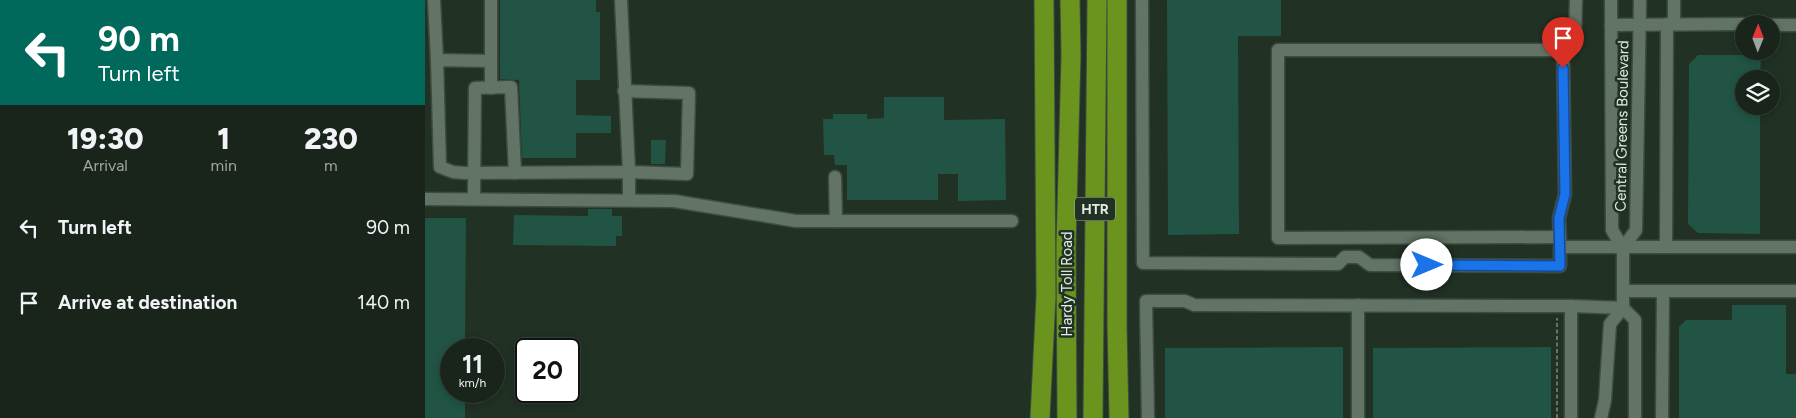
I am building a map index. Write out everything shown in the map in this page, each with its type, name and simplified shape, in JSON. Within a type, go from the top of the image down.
[{"type":"highway","points":[[1040,418],[1046,296],[1044,0]]},
{"type":"highway","name":"Hardy Toll Road","points":[[1067,418],[1066,247],[1071,55],[1070,0]]},
{"type":"highway","name":"Hardy Toll Road","points":[[1093,418],[1097,0]]},
{"type":"highway","points":[[1117,0],[1117,325],[1119,418]]},
{"type":"highway","points":[[1053,418],[1066,247]]},
{"type":"highway","points":[[1093,333],[1103,418]]},
{"type":"street","points":[[434,0],[440,167],[453,172],[473,173],[629,172],[687,174],[689,93],[625,91]]},
{"type":"street","points":[[491,0],[491,88]]},
{"type":"street","points":[[621,0],[629,200]]},
{"type":"street","points":[[1142,0],[1143,263],[1338,264],[1345,257],[1359,257],[1370,265],[1560,266],[1559,218],[1565,194],[1563,50]]},
{"type":"street","points":[[1576,0],[1575,39],[1563,50],[1278,50],[1278,238],[1560,242],[1623,248],[1796,247]]},
{"type":"street","name":"Central Greens Boulevard","points":[[1611,0],[1612,230],[1623,248],[1623,308]]},
{"type":"street","name":"Central Greens Boulevard","points":[[1623,248],[1636,230],[1640,0]]},
{"type":"street","points":[[1666,247],[1671,24],[1674,0]]},
{"type":"street","points":[[1611,25],[1735,24]]},
{"type":"street","points":[[1780,25],[1796,25]]},
{"type":"street","points":[[437,60],[491,61]]},
{"type":"street","points":[[474,199],[475,88],[511,87],[515,173]]},
{"type":"street","points":[[835,176],[836,221]]},
{"type":"street","points":[[425,199],[674,201],[796,221],[1012,221]]},
{"type":"street","points":[[1623,291],[1796,291]]},
{"type":"street","points":[[1662,418],[1663,292]]},
{"type":"street","points":[[1148,418],[1146,301],[1185,302],[1194,305],[1571,306],[1623,308],[1635,320],[1635,418]]},
{"type":"street","points":[[1358,306],[1358,418]]},
{"type":"street","points":[[1571,306],[1571,418]]},
{"type":"street","points":[[1601,418],[1605,400],[1610,324],[1623,308]]},
{"type":"path","points":[[1557,306],[1557,418]]},
{"type":"building","points":[[500,0],[596,0],[596,12],[600,12],[600,80],[576,80],[576,115],[611,116],[611,133],[576,133],[576,158],[522,158],[519,80],[500,79]]},
{"type":"building","points":[[1167,0],[1281,0],[1281,36],[1238,36],[1239,234],[1168,235]]},
{"type":"building","points":[[1698,55],[1735,55],[1735,60],[1761,60],[1760,70],[1735,70],[1735,115],[1760,115],[1760,234],[1698,233],[1688,224],[1689,64]]},
{"type":"building","points":[[884,97],[944,97],[944,120],[1005,119],[1006,200],[958,201],[958,174],[938,174],[938,200],[847,200],[847,165],[835,165],[834,155],[824,155],[823,119],[833,119],[833,114],[867,114],[867,119],[884,118]]},
{"type":"building","points":[[651,140],[666,140],[665,164],[651,164]]},
{"type":"building","points":[[588,209],[612,209],[612,216],[622,216],[622,236],[616,236],[616,246],[513,245],[514,215],[588,216]]},
{"type":"building","points":[[425,218],[466,218],[465,338],[440,338],[440,403],[465,403],[465,418],[425,418]]},
{"type":"building","points":[[1732,305],[1786,305],[1786,374],[1796,374],[1796,418],[1679,418],[1679,327],[1686,320],[1732,320]]},
{"type":"building","points":[[1343,347],[1343,418],[1165,418],[1165,348]]},
{"type":"building","points":[[1551,347],[1551,418],[1373,418],[1373,348]]},
{"type":"route","points":[[1427,265],[1560,266],[1559,218],[1565,194],[1563,68]]}]
